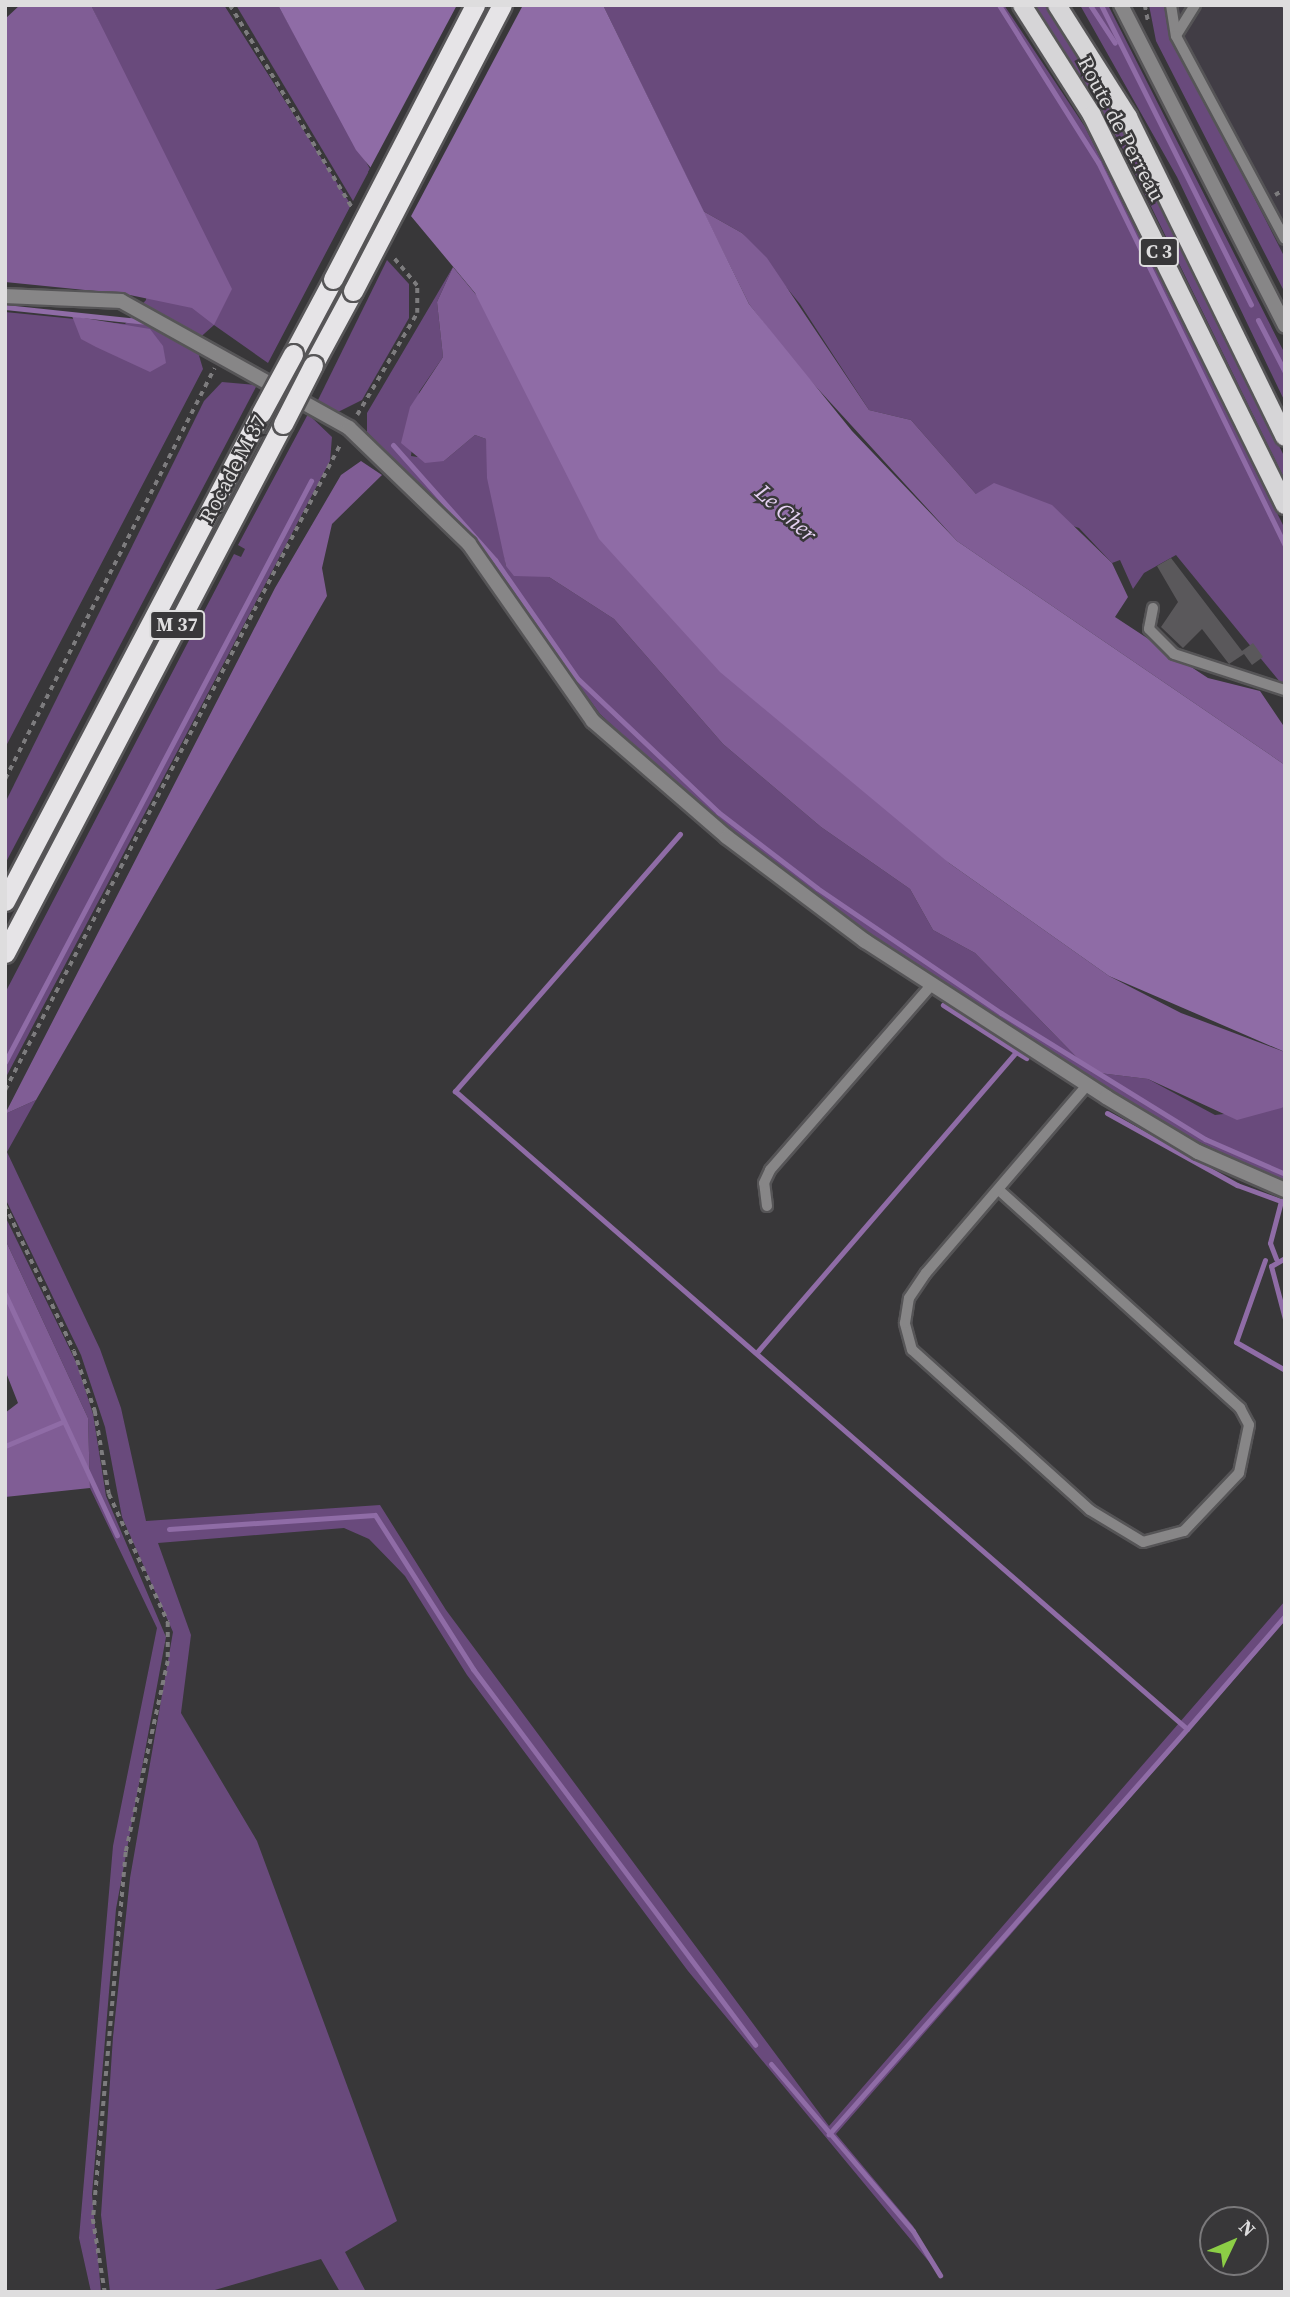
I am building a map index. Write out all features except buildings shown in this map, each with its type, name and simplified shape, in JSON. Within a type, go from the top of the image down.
[{"type":"highway","name":"Rocade M 37","points":[[5,901],[475,5]]},
{"type":"highway","name":"Rocade M 37","points":[[5,953],[502,5]]},
{"type":"main road","name":"Route de Perreau","points":[[1022,5],[1092,115],[1285,505]]},
{"type":"main road","name":"Route de Perreau","points":[[1057,5],[1139,137],[1285,438]]},
{"type":"street","points":[[1121,5],[1285,325]]},
{"type":"street","points":[[5,296],[121,301],[221,353],[349,428],[469,544],[593,721],[727,837],[932,984],[1087,1085],[1198,1152],[1285,1190]]},
{"type":"lane","points":[[1171,5],[1176,36],[1285,239]]},
{"type":"lane","points":[[1176,36],[1195,5]]},
{"type":"lane","points":[[1153,608],[1149,629],[1185,661],[1285,690]]},
{"type":"lane","points":[[767,1206],[764,1183],[770,1170],[932,984]]},
{"type":"lane","points":[[1000,1191],[1240,1408],[1249,1426],[1239,1473],[1184,1531],[1143,1542],[1117,1529],[912,1350],[905,1323],[909,1298],[1087,1085]]},
{"type":"path","points":[[230,5],[357,214]]},
{"type":"path","points":[[5,1090],[349,428],[417,313],[417,286],[390,253]]},
{"type":"path","points":[[5,779],[221,353]]},
{"type":"path","points":[[5,1205],[75,1350],[95,1411],[108,1494],[168,1622],[168,1661],[126,1852],[93,2219],[105,2292]]},
{"type":"shaded area","points":[[20,5],[91,5],[232,289],[214,325],[192,308],[125,294],[5,282],[5,19]]},
{"type":"shaded area","points":[[91,5],[224,5],[351,205],[268,363],[214,325],[195,342],[203,369],[5,748],[5,312],[125,324],[146,300],[162,157]]},
{"type":"shaded area","points":[[236,5],[278,5],[370,169],[353,201]]},
{"type":"shaded area","points":[[603,5],[1004,5],[1085,127],[1285,529],[1285,688],[1176,555],[1144,573],[1133,589],[1120,560],[1112,563],[1079,528],[976,494],[911,420],[869,410],[800,304],[742,233],[703,211]]},
{"type":"shaded area","points":[[1035,5],[1047,5],[1055,16],[1139,159],[1285,458],[1285,480],[1119,141]]},
{"type":"shaded area","points":[[1080,5],[1108,5],[1285,354],[1285,402],[1177,177]]},
{"type":"shaded area","points":[[1149,5],[1285,5],[1285,289]]},
{"type":"shaded area","points":[[1149,5],[1168,5],[1172,37],[1285,258],[1285,293],[1156,41]]},
{"type":"shaded area","points":[[703,211],[742,233],[767,258],[869,410],[911,420],[976,494],[994,483],[1052,505],[1112,563],[1128,597],[1115,617],[1208,678],[1260,691],[1285,728],[1285,765],[957,541],[798,367],[749,304]]},
{"type":"shaded area","points":[[387,260],[409,284],[409,318],[362,400],[338,412],[318,400]]},
{"type":"shaded area","points":[[453,267],[437,302],[443,357],[419,392],[411,456],[444,461],[475,435],[486,439],[506,566],[549,577],[614,619],[723,744],[821,827],[910,889],[933,930],[975,953],[1091,1072],[1148,1079],[1215,1115],[1285,1107],[1285,1183],[1164,1125],[874,942],[689,797],[600,714],[470,536],[367,432],[367,413]]},
{"type":"shaded area","points":[[453,267],[949,863],[1109,976],[1181,1013],[1285,1052],[1285,1107],[1237,1120],[1148,1079],[1091,1072],[975,953],[933,930],[910,889],[821,827],[723,744],[614,619],[549,577],[514,576],[506,566],[487,478],[486,439],[475,435],[444,461],[425,463],[401,443],[410,407],[443,357],[437,302]]},
{"type":"shaded area","points":[[72,316],[150,329],[163,346],[166,363],[150,372],[96,347],[81,339]]},
{"type":"shaded area","points":[[222,382],[257,385],[5,864],[5,803],[204,401]]},
{"type":"shaded area","points":[[308,414],[332,437],[330,461],[5,1079],[5,993],[234,554],[241,557],[245,549],[238,545]]},
{"type":"shaded area","points":[[361,461],[382,475],[332,524],[322,568],[327,596],[36,1100],[5,1114],[275,588],[341,475]]},
{"type":"shaded area","points":[[36,1100],[7,1152],[100,1349],[121,1408],[146,1521],[380,1505],[446,1610],[829,2126],[1285,1601],[1285,1621],[836,2134],[913,2226],[940,2275],[688,1971],[467,1675],[405,1576],[369,1539],[344,1528],[158,1543],[191,1635],[181,1713],[257,1841],[397,2221],[345,2252],[366,2292],[340,2292],[321,2259],[208,2292],[110,2292],[101,2215],[113,2037],[130,1878],[173,1632],[122,1517],[105,1427],[81,1355],[5,1198],[5,1114]]},
{"type":"shaded area","points":[[5,1216],[77,1364],[93,1414],[106,1496],[166,1637],[116,1909],[92,2194],[101,2292],[91,2292],[79,2238],[113,1846],[157,1628],[90,1488],[88,1418],[5,1239]]},
{"type":"shaded area","points":[[5,1239],[88,1418],[90,1488],[5,1497],[5,1413],[18,1403],[5,1370]]},
{"type":"water","name":"Le Cher","points":[[278,5],[603,5],[749,304],[852,431],[957,541],[1285,765],[1285,1052],[1109,976],[949,863],[720,672],[599,539],[475,293],[356,150]]},
{"type":"pier","points":[[457,5],[523,5],[409,220],[368,172]]},
{"type":"waterway","points":[[999,5],[1098,162],[1285,545]]},
{"type":"waterway","points":[[1090,5],[1115,43]]},
{"type":"waterway","points":[[1101,5],[1251,304]]},
{"type":"waterway","points":[[5,307],[147,322]]},
{"type":"waterway","points":[[1258,320],[1285,372]]},
{"type":"waterway","points":[[393,445],[495,560],[577,678],[718,812],[817,888],[1001,1013],[1205,1139],[1285,1174]]},
{"type":"waterway","points":[[5,1062],[311,481]]},
{"type":"waterway","points":[[680,834],[455,1091],[1187,1729],[829,2134]]},
{"type":"waterway","points":[[758,1351],[1016,1052],[943,1005]]},
{"type":"waterway","points":[[1016,1052],[1026,1058]]},
{"type":"waterway","points":[[1107,1113],[1237,1185],[1281,1201],[1270,1243],[1276,1259]]},
{"type":"waterway","points":[[1285,1258],[1271,1266],[1285,1319]]},
{"type":"waterway","points":[[1265,1260],[1236,1342],[1285,1370]]},
{"type":"waterway","points":[[5,1294],[117,1535]]},
{"type":"waterway","points":[[5,1446],[62,1422]]},
{"type":"waterway","points":[[169,1529],[375,1515],[473,1669],[755,2045]]},
{"type":"waterway","points":[[1187,1729],[1285,1616]]},
{"type":"waterway","points":[[771,2064],[913,2231],[940,2275]]}]
